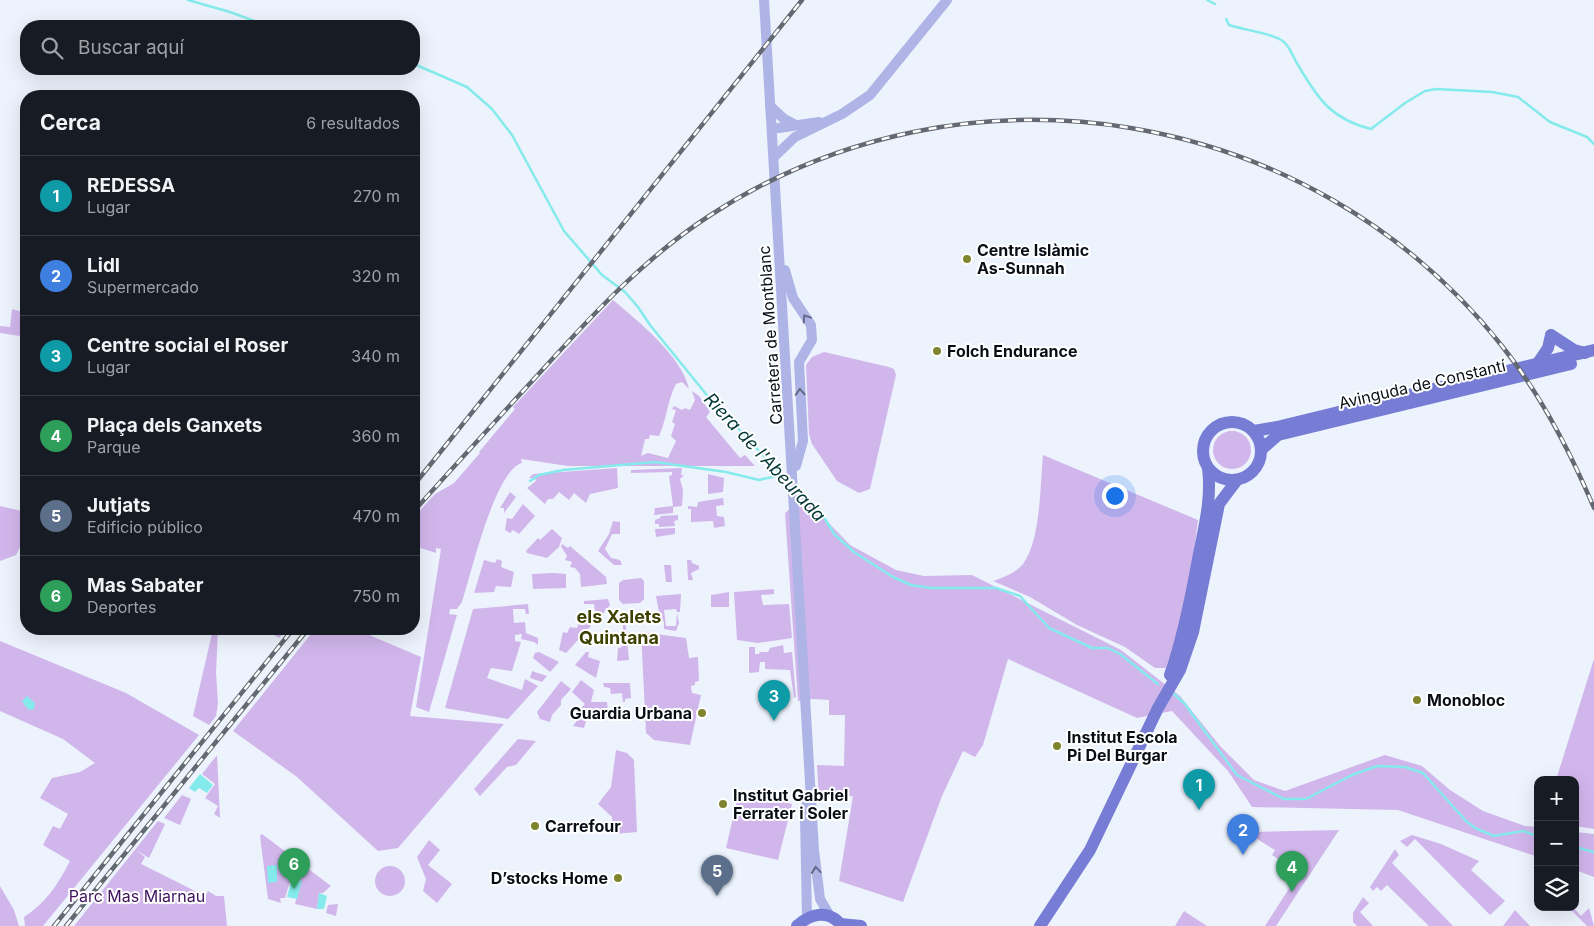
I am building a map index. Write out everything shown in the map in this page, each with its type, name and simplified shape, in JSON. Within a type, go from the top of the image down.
[{"type":"main road","points":[[1551,335],[1574,350],[1592,354]]},
{"type":"main road","points":[[1551,335],[1560,360]]},
{"type":"main road","points":[[1538,363],[1548,348],[1551,335]]},
{"type":"main road","points":[[1254,431],[1364,407],[1538,363],[1592,354]]},
{"type":"main road","name":"Avinguda de Constantí","points":[[1262,449],[1275,436],[1438,397],[1592,354]]},
{"type":"main road","points":[[1465,390],[1481,382],[1560,360]]},
{"type":"main road","points":[[1295,431],[1364,407],[1409,399],[1438,397]]},
{"type":"main road","points":[[1042,926],[1087,860],[1090,850],[1158,708],[1183,664],[1197,614],[1213,510],[1208,468],[1203,448],[1206,437],[1214,427],[1233,421],[1245,424],[1254,431],[1262,449],[1260,460],[1255,469],[1238,480],[1213,510],[1172,668],[1158,708]]},
{"type":"main road","points":[[1208,468],[1221,478],[1238,480]]},
{"type":"main road","points":[[1183,664],[1178,659],[1192,593]]},
{"type":"main road","points":[[802,922],[816,914],[837,922],[861,926]]},
{"type":"street","name":"Carretera de Montblanc","points":[[764,0],[794,477],[810,775]]},
{"type":"street","points":[[774,157],[795,137],[856,106],[870,95],[946,0]]},
{"type":"street","points":[[770,106],[794,124]]},
{"type":"street","points":[[772,131],[794,124],[825,122]]},
{"type":"street","points":[[772,131],[795,137]]},
{"type":"street","points":[[780,253],[793,298],[811,325],[812,340],[798,362],[802,441],[794,477]]},
{"type":"street","points":[[802,922],[805,817],[810,775]]},
{"type":"street","points":[[810,775],[817,883],[820,899],[837,922]]},
{"type":"green space","points":[[613,300],[658,340],[678,364],[689,389],[682,382],[676,384],[659,436],[650,435],[649,439],[645,439],[641,456],[648,453],[668,458],[676,441],[671,436],[675,424],[672,422],[676,410],[672,409],[674,406],[682,410],[685,408],[690,410],[695,400],[692,391],[699,396],[710,412],[706,417],[740,458],[745,455],[755,466],[568,466],[521,459],[522,463],[512,470],[502,484],[494,503],[485,525],[462,602],[457,609],[450,609],[449,614],[457,615],[429,712],[416,707],[441,549],[436,548],[436,553],[420,548],[420,510],[435,494],[454,483],[515,409],[513,407]]},
{"type":"green space","points":[[12,309],[20,311],[20,336],[0,333],[0,326],[10,327]]},
{"type":"green space","points":[[824,352],[889,367],[894,369],[896,375],[870,489],[859,493],[837,481],[812,444],[809,434],[806,365],[812,357]]},
{"type":"green space","points":[[1232,431],[1246,436],[1251,450],[1246,464],[1232,469],[1218,464],[1213,450],[1218,436]]},
{"type":"green space","points":[[1043,455],[1198,520],[1186,595],[1166,668],[1155,668],[1125,647],[1077,625],[1030,597],[993,581],[1017,570],[1029,554],[1036,527]]},
{"type":"green space","points":[[617,468],[618,488],[590,494],[586,503],[574,493],[569,500],[559,492],[553,499],[548,499],[545,504],[527,488],[536,481],[535,478],[529,478],[533,474]]},
{"type":"green space","points":[[682,468],[681,475],[684,475],[680,479],[683,490],[682,506],[673,507],[673,513],[654,515],[655,508],[673,506],[669,476],[672,475],[672,472],[631,473],[631,470]]},
{"type":"green space","points":[[708,474],[724,478],[723,492],[708,494]]},
{"type":"green space","points":[[510,492],[516,497],[504,513],[504,508],[500,508]]},
{"type":"green space","points":[[804,497],[850,545],[896,570],[924,576],[972,575],[1121,650],[1180,696],[1220,746],[1254,780],[1285,791],[1385,755],[1422,766],[1450,790],[1483,811],[1525,826],[1534,827],[1534,856],[1398,810],[1252,807],[1228,771],[1172,711],[1137,718],[1008,659],[983,745],[975,757],[963,751],[942,796],[903,902],[839,881],[853,796],[819,800],[817,765],[844,766],[845,715],[829,715],[829,700],[813,699],[798,701],[785,513]]},
{"type":"green space","points":[[723,498],[724,505],[716,506],[717,516],[724,517],[725,526],[714,528],[713,521],[691,522],[691,509],[688,509],[688,506],[697,507],[698,502]]},
{"type":"green space","points":[[523,504],[535,516],[519,534],[513,530],[510,533],[505,530],[507,518],[512,519]]},
{"type":"green space","points":[[0,506],[20,511],[20,547],[16,555],[0,561]]},
{"type":"green space","points":[[678,515],[678,520],[674,521],[675,526],[659,527],[659,524],[655,524],[655,520],[661,516]]},
{"type":"green space","points":[[613,521],[620,522],[620,534],[612,534],[605,549],[611,558],[620,560],[622,565],[614,565],[598,551],[609,534]]},
{"type":"green space","points":[[675,528],[675,534],[656,537],[655,529]]},
{"type":"green space","points":[[552,529],[562,538],[559,547],[547,558],[527,553],[526,551],[538,538],[540,540]]},
{"type":"green space","points":[[562,544],[568,548],[570,546],[606,577],[607,584],[581,587],[580,574],[575,568],[570,567],[572,562],[565,560],[567,556],[561,546]]},
{"type":"green space","points":[[497,559],[502,561],[501,567],[514,572],[511,587],[496,586],[494,592],[474,593],[484,560],[495,563]]},
{"type":"green space","points":[[687,560],[691,560],[692,563],[699,566],[699,569],[691,573],[693,580],[688,580]]},
{"type":"green space","points":[[664,565],[671,565],[672,582],[666,582]]},
{"type":"green space","points":[[532,574],[566,574],[566,588],[533,589]]},
{"type":"green space","points":[[641,578],[644,581],[644,599],[640,603],[623,604],[619,600],[619,583],[623,580]]},
{"type":"green space","points":[[774,589],[774,594],[761,595],[763,605],[789,604],[792,638],[758,643],[737,640],[734,592]]},
{"type":"green space","points":[[729,592],[729,607],[711,607],[711,595]]},
{"type":"green space","points":[[681,594],[680,612],[677,612],[676,609],[664,610],[666,626],[676,626],[677,613],[679,623],[676,631],[664,629],[664,622],[660,617],[656,596]]},
{"type":"green space","points":[[608,599],[610,605],[601,616],[595,611],[594,604],[584,604],[584,601]]},
{"type":"green space","points":[[528,604],[529,614],[526,614],[525,609],[513,609],[514,623],[525,622],[526,633],[538,638],[538,645],[521,639],[522,634],[515,635],[515,641],[521,642],[512,671],[491,668],[487,678],[522,690],[525,679],[538,686],[508,719],[445,708],[473,609]]},
{"type":"green space","points":[[617,617],[625,617],[629,660],[617,661],[618,648],[622,647],[620,637],[615,637],[615,634],[623,632],[623,622],[612,621]]},
{"type":"green space","points":[[580,620],[591,626],[566,653],[559,650],[563,632],[567,633],[570,627],[577,628]]},
{"type":"green space","points":[[641,632],[686,638],[689,658],[698,657],[699,681],[691,686],[692,693],[701,695],[690,745],[654,740],[646,733]]},
{"type":"green space","points":[[212,635],[218,635],[216,673],[218,703],[216,716],[209,725],[193,716]]},
{"type":"green space","points":[[310,635],[369,635],[421,657],[410,716],[504,724],[398,848],[378,851],[297,777],[233,731]]},
{"type":"green space","points":[[0,641],[126,693],[199,735],[43,926],[25,926],[24,917],[39,906],[51,892],[70,861],[43,845],[53,826],[60,829],[68,814],[40,798],[52,778],[80,772],[95,763],[63,739],[0,711]]},
{"type":"green space","points":[[783,645],[784,653],[792,652],[796,697],[794,698],[790,670],[765,669],[765,662],[760,662],[759,672],[749,673],[749,647],[755,647],[755,654],[759,654],[760,652],[768,652],[770,648]]},
{"type":"green space","points":[[539,652],[559,662],[550,672],[533,658],[535,653]]},
{"type":"green space","points":[[586,652],[589,652],[588,657],[600,661],[596,678],[575,665]]},
{"type":"green space","points":[[1594,659],[1594,829],[1579,827],[1579,776],[1557,776]]},
{"type":"green space","points":[[532,671],[547,676],[542,682],[530,678]]},
{"type":"green space","points":[[581,680],[594,690],[591,702],[607,702],[608,711],[610,711],[609,715],[588,714],[584,728],[573,726],[581,715],[578,711],[585,704],[572,692]]},
{"type":"green space","points":[[561,681],[571,689],[561,700],[561,705],[552,715],[550,722],[540,719],[537,712]]},
{"type":"green space","points":[[603,683],[630,683],[631,698],[625,699],[625,702],[623,702],[622,693],[611,694],[610,688],[604,687]]},
{"type":"green space","points":[[518,739],[536,741],[516,765],[507,767],[480,796],[474,789]]},
{"type":"green space","points":[[616,750],[627,753],[634,760],[637,832],[614,834],[612,817],[598,804],[611,787]]},
{"type":"green space","points":[[217,755],[220,818],[214,814],[218,806],[205,798],[215,784],[202,774]]},
{"type":"green space","points":[[739,792],[792,804],[778,860],[726,848]]},
{"type":"green space","points":[[182,795],[191,799],[180,825],[164,818]]},
{"type":"green space","name":"Parc Mas Miarnau","points":[[158,821],[165,824],[149,858],[136,850],[145,857],[141,864],[205,896],[208,891],[216,896],[224,896],[227,926],[74,926]]},
{"type":"green space","points":[[1339,830],[1276,926],[1265,926],[1299,873],[1272,855],[1275,850],[1246,832]]},
{"type":"green space","points":[[1579,832],[1594,834],[1594,877],[1579,871]]},
{"type":"green space","points":[[262,834],[331,886],[323,893],[319,893],[317,909],[295,904],[301,881],[291,878],[285,898],[280,898],[281,903],[268,899],[260,836]]},
{"type":"green space","points":[[1412,835],[1441,844],[1479,861],[1471,870],[1505,901],[1490,915],[1415,839],[1407,847],[1400,841]]},
{"type":"green space","points":[[429,840],[440,850],[428,865],[452,884],[437,903],[423,891],[426,879],[417,857]]},
{"type":"green space","points":[[1395,849],[1399,855],[1392,863],[1453,926],[1429,926],[1387,885],[1381,891],[1377,887],[1373,891],[1370,887]]},
{"type":"green space","points":[[390,866],[400,871],[405,881],[400,891],[390,896],[380,891],[375,881],[380,871]]},
{"type":"green space","points":[[0,886],[14,910],[19,926],[0,926]]},
{"type":"green space","points":[[1363,897],[1369,903],[1360,912],[1373,926],[1357,926],[1353,922],[1353,913]]},
{"type":"green space","points":[[338,904],[336,916],[326,913],[328,905]]},
{"type":"green space","points":[[1589,908],[1594,926],[1587,926],[1572,911],[1577,911],[1581,916]]},
{"type":"green space","points":[[1515,910],[1530,926],[1503,926]]},
{"type":"green space","points":[[1184,911],[1207,926],[1175,926]]},
{"type":"water","points":[[27,696],[35,703],[32,710],[28,709],[22,701]]},
{"type":"water","points":[[200,774],[213,785],[207,793],[199,788],[195,792],[189,788]]},
{"type":"water","points":[[277,865],[277,882],[268,883],[267,866]]},
{"type":"water","points":[[292,878],[302,881],[297,899],[287,897]]},
{"type":"water","points":[[319,893],[327,896],[324,909],[317,909]]},
{"type":"waterway","name":"Riera de l'Abeurada","points":[[188,0],[252,20]]},
{"type":"waterway","points":[[1207,0],[1215,4]]},
{"type":"waterway","points":[[1226,19],[1229,25],[1265,34],[1284,42],[1319,98],[1336,113],[1357,125],[1371,129],[1405,103],[1425,91],[1436,89],[1492,92],[1518,97],[1550,122],[1587,137],[1594,144]]},
{"type":"waterway","name":"Riera de l'Abeurada","points":[[420,67],[467,87],[492,109],[512,135],[564,231],[602,275],[625,292],[706,394],[788,482]]},
{"type":"waterway","points":[[530,481],[539,475],[563,470],[655,462],[726,472],[759,480],[781,475]]},
{"type":"waterway","name":"Riera de l'Abeurada","points":[[796,489],[818,508],[835,535],[854,552],[893,577],[911,585],[931,588],[996,588],[1020,596],[1049,628],[1092,648],[1108,648],[1120,654],[1158,684]]},
{"type":"waterway","name":"Riera de l'Abeurada","points":[[1174,694],[1184,703],[1237,775],[1284,799],[1306,799],[1352,775],[1377,766],[1405,767],[1423,773],[1466,821],[1475,828],[1494,836],[1523,831],[1534,835]]},
{"type":"waterway","name":"Riera de l'Abeurada","points":[[1579,848],[1594,852]]},
{"type":"railway","points":[[420,478],[802,0]]},
{"type":"railway","points":[[420,504],[564,346],[622,286],[664,249],[709,216],[809,164],[915,132],[1023,120],[1131,128],[1235,155],[1334,201],[1424,265],[1502,346],[1554,424],[1594,508]]},
{"type":"railway","points":[[54,926],[288,635]]},
{"type":"railway","points":[[66,926],[303,635]]},
{"type":"place","name":"Centre Islàmic As-Sunnah","points":[[967,259]]},
{"type":"place","name":"Folch Endurance","points":[[937,351]]},
{"type":"place","name":"Monobloc","points":[[1417,700]]},
{"type":"place","name":"Guardia Urbana","points":[[702,713]]},
{"type":"place","name":"Centre social el Roser","points":[[774,721]]},
{"type":"place","name":"Institut Escola Pi Del Burgar","points":[[1057,746]]},
{"type":"place","name":"Institut Gabriel Ferrater i Soler","points":[[723,804]]},
{"type":"place","name":"REDESSA","points":[[1199,810]]},
{"type":"place","name":"Carrefour","points":[[535,826]]},
{"type":"place","name":"Lidl","points":[[1243,855]]},
{"type":"place","name":"D’stocks Home","points":[[618,878]]},
{"type":"place","name":"Mas Sabater","points":[[294,889]]},
{"type":"place","name":"Plaça dels Ganxets","points":[[1292,892]]},
{"type":"place","name":"Jutjats","points":[[717,896]]},
{"type":"district","name":"els Xalets Quintana","points":[[619,626]]}]
